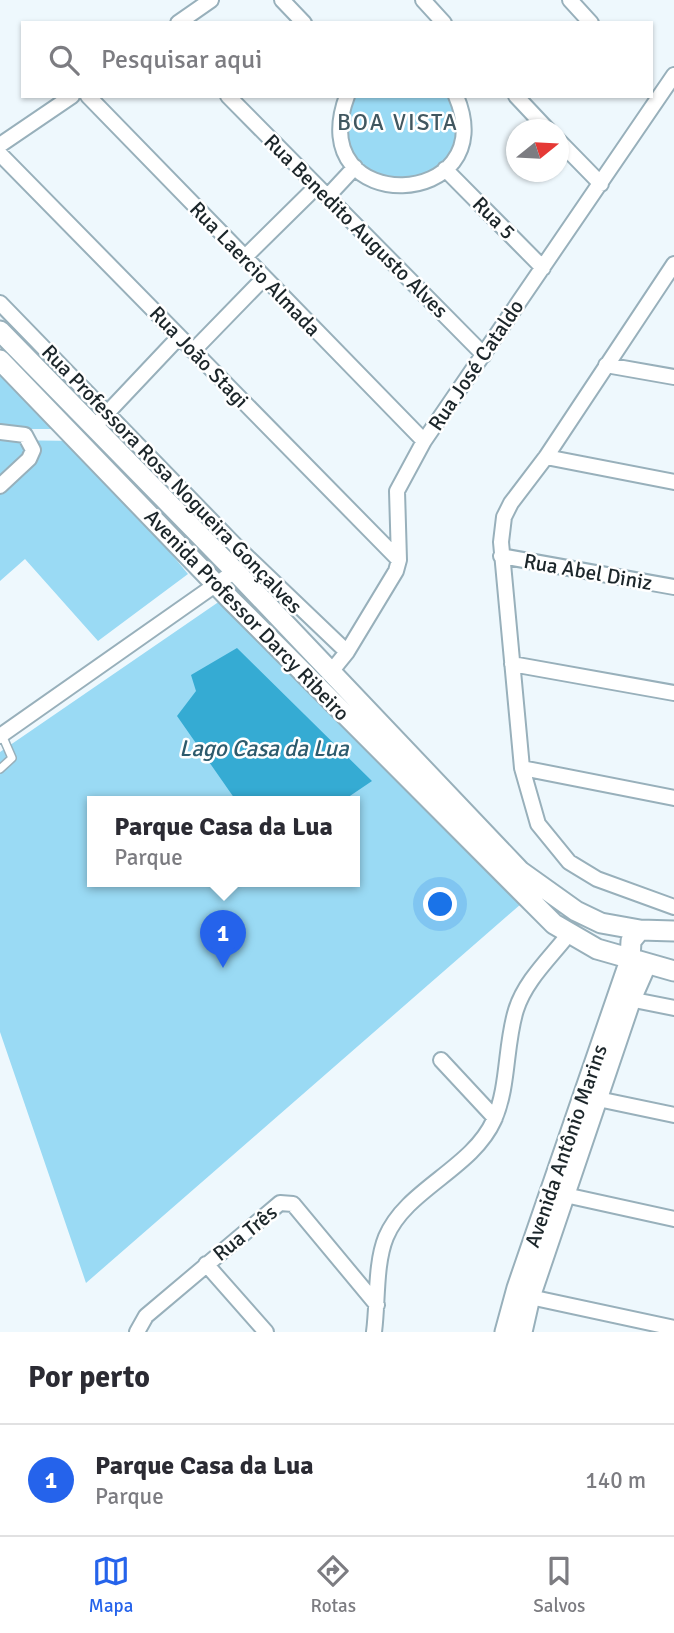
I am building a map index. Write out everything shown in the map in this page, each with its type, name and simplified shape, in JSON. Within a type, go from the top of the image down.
[{"type":"main road","name":"Avenida Professor Darcy Ribeiro","points":[[0,331],[235,571],[520,871],[576,911],[601,923],[640,930],[674,931]]},
{"type":"main road","name":"Avenida Professor Darcy Ribeiro","points":[[0,360],[482,854],[568,935],[597,950],[656,965]]},
{"type":"main road","points":[[568,935],[601,923]]},
{"type":"main road","name":"Avenida Antônio Marins","points":[[522,1332],[557,1194],[625,998],[656,965],[631,941],[640,930]]},
{"type":"main road","name":"Avenida Antônio Marins","points":[[505,1332],[517,1288],[598,1099],[625,998]]},
{"type":"street","points":[[181,21],[211,0]]},
{"type":"street","points":[[282,0],[302,21]]},
{"type":"street","points":[[422,0],[442,21]]},
{"type":"street","points":[[575,2],[590,21]]},
{"type":"street","name":"Rua José Cataldo","points":[[655,89],[674,75]]},
{"type":"street","points":[[0,145],[69,98]]},
{"type":"street","name":"Rua Laercio Almada","points":[[90,98],[263,279],[424,441]]},
{"type":"street","name":"Rua Benedito Augusto Alves","points":[[230,98],[484,355]]},
{"type":"street","points":[[346,98],[341,113],[340,132],[345,150],[355,167],[383,185],[400,188],[424,183],[445,169],[461,141],[463,125],[456,98]]},
{"type":"street","points":[[518,98],[538,119]]},
{"type":"street","name":"Rua José Cataldo","points":[[330,673],[347,652],[391,584],[399,560],[397,491],[424,441],[601,184],[650,98]]},
{"type":"street","points":[[569,151],[601,184]]},
{"type":"street","name":"Rua João Stagi","points":[[0,154],[399,560]]},
{"type":"street","points":[[244,258],[355,167]]},
{"type":"street","name":"Rua 5","points":[[445,169],[542,268]]},
{"type":"street","points":[[673,268],[546,457],[511,503],[504,517],[501,556],[522,768],[538,824],[569,862],[597,879],[674,907]]},
{"type":"street","points":[[193,351],[263,279]]},
{"type":"street","name":"Rua Professora Rosa Nogueira Gonçalves","points":[[0,303],[236,546],[347,652]]},
{"type":"street","points":[[94,427],[179,337]]},
{"type":"street","points":[[606,365],[674,377]]},
{"type":"street","points":[[0,432],[25,435],[33,450],[29,459],[0,486]]},
{"type":"street","points":[[546,457],[674,482]]},
{"type":"street","name":"Rua Abel Diniz","points":[[501,556],[674,587]]},
{"type":"street","points":[[1,736],[235,571]]},
{"type":"street","points":[[512,664],[674,693]]},
{"type":"street","points":[[522,768],[674,798]]},
{"type":"street","points":[[374,1332],[383,1251],[394,1223],[457,1166],[483,1138],[495,1118],[516,1009],[531,982],[568,935]]},
{"type":"street","points":[[625,998],[674,1008]]},
{"type":"street","points":[[441,1060],[495,1118]]},
{"type":"street","points":[[598,1099],[674,1115]]},
{"type":"street","points":[[557,1194],[674,1219]]},
{"type":"street","name":"Rua Três","points":[[138,1332],[146,1317],[206,1264],[272,1207],[288,1202],[293,1204],[377,1305]]},
{"type":"street","points":[[206,1264],[266,1332]]},
{"type":"street","points":[[530,1297],[674,1328]]},
{"type":"lane","points":[[0,769],[12,758],[11,750],[1,736]]},
{"type":"shaded area","points":[[352,98],[452,98],[458,133],[450,154],[437,168],[419,177],[400,180],[381,176],[364,168],[352,153],[346,133]]},
{"type":"shaded area","points":[[0,373],[60,429],[0,429]]},
{"type":"shaded area","points":[[0,440],[78,441],[188,574],[98,641],[25,559],[0,581]]},
{"type":"shaded area","points":[[220,601],[521,904],[86,1283],[0,1032],[0,752]]},
{"type":"water","name":"Lago Casa da Lua","points":[[237,648],[372,781],[350,796],[233,796],[177,716],[196,691],[191,675]]},
{"type":"place","name":"Parque Casa da Lua","points":[[223,968]]},
{"type":"district","name":"BOA VISTA","points":[[398,122]]}]
